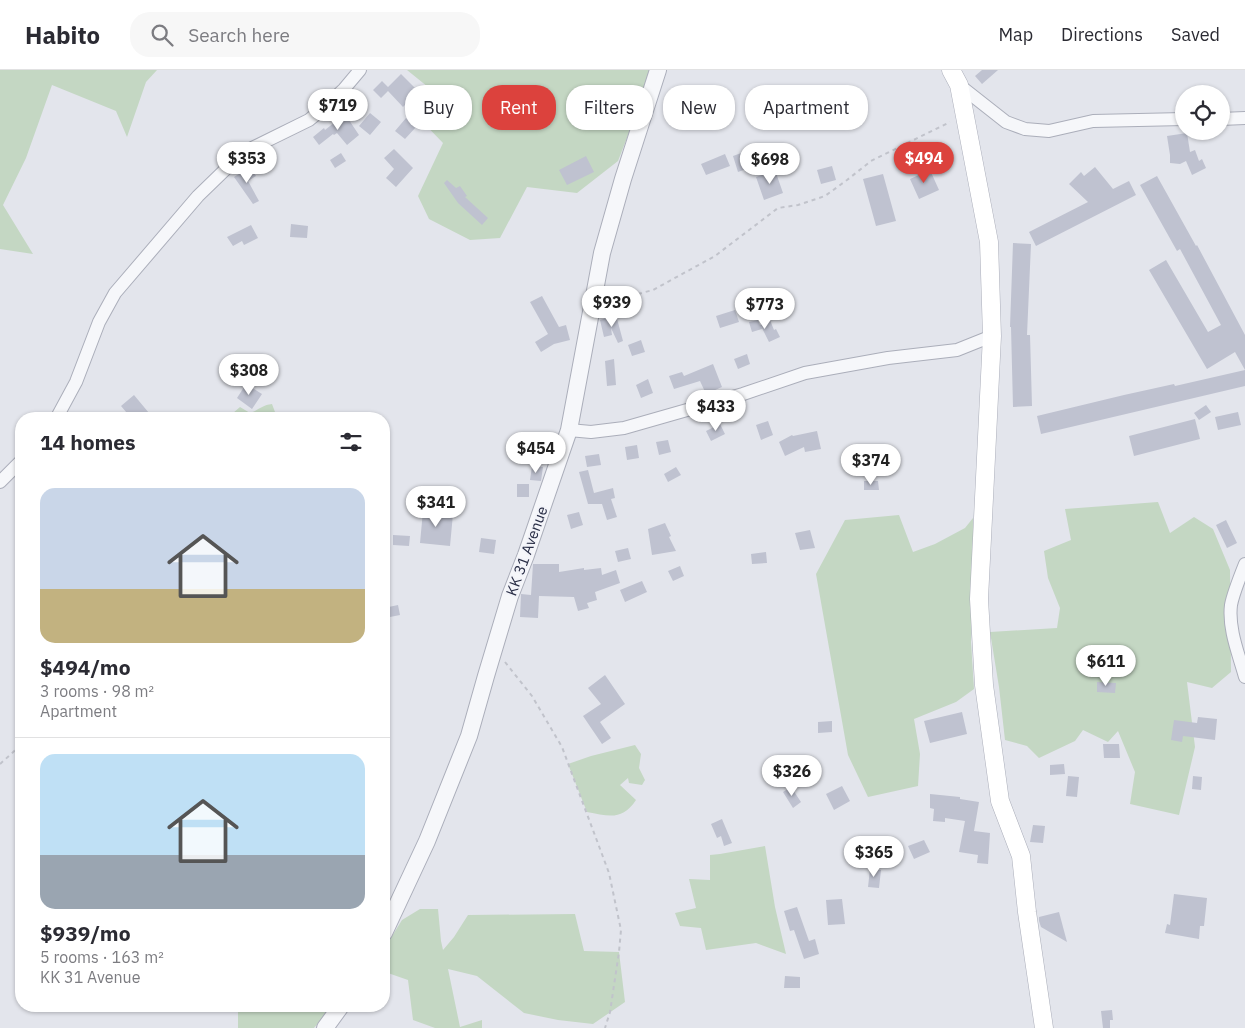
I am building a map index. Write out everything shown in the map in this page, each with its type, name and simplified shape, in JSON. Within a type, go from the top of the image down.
[{"type":"main road","points":[[955,78],[964,112],[989,242],[992,336],[979,598],[984,685],[1000,801],[1021,856],[1044,1028]]},
{"type":"street","points":[[60,412],[76,382],[99,322],[115,293],[198,196],[246,151],[309,120],[344,89],[360,70]]},
{"type":"street","name":"KK 31 Avenue","points":[[390,920],[427,841],[469,736],[510,596],[569,430],[602,253],[623,179],[658,70]]},
{"type":"street","points":[[955,78],[1006,122],[1025,129],[1049,131],[1093,121],[1175,119]]},
{"type":"street","points":[[1230,119],[1245,118]]},
{"type":"street","points":[[569,430],[591,432],[624,428],[743,394],[805,373],[888,358],[957,350],[992,336]]},
{"type":"street","points":[[0,482],[15,467]]},
{"type":"street","points":[[1245,564],[1231,605],[1235,644],[1245,677]]},
{"type":"street","points":[[325,1028],[336,1012]]},
{"type":"path","points":[[592,306],[653,290],[715,256],[778,208],[798,206],[824,196],[871,161],[950,122],[964,112]]},
{"type":"path","points":[[495,648],[532,696],[562,747],[609,873],[621,930],[610,1012],[605,1028]]},
{"type":"path","points":[[0,764],[15,750]]},
{"type":"green space","points":[[0,70],[157,70],[146,82],[127,137],[116,111],[52,85],[26,158],[3,205],[33,254],[0,249]]},
{"type":"green space","points":[[407,70],[649,70],[645,85],[566,85],[566,130],[630,130],[618,161],[577,193],[527,187],[500,238],[470,240],[429,219],[418,196],[443,143],[430,130],[472,130],[472,85],[426,85]]},
{"type":"green space","points":[[272,404],[275,412],[252,412]]},
{"type":"green space","points":[[240,407],[248,412],[234,412]]},
{"type":"green space","points":[[1158,502],[1170,533],[1194,517],[1213,529],[1230,570],[1231,672],[1212,688],[1187,682],[1195,747],[1179,815],[1130,804],[1135,772],[1118,731],[1108,742],[1083,730],[1075,741],[1039,758],[1027,746],[1005,740],[990,632],[1057,628],[1060,608],[1048,578],[1044,551],[1071,540],[1065,509]]},
{"type":"green space","points":[[899,515],[913,552],[935,544],[965,528],[973,518],[974,575],[971,642],[974,689],[956,702],[914,719],[920,754],[918,786],[868,797],[848,755],[816,574],[845,520]]},
{"type":"green space","points":[[635,745],[641,754],[639,768],[645,780],[642,785],[629,783],[628,778],[620,785],[636,800],[631,807],[620,814],[614,815],[587,812],[568,764]]},
{"type":"green space","points":[[765,846],[775,907],[786,954],[756,943],[706,950],[701,928],[680,926],[675,913],[696,908],[689,879],[710,880],[710,855]]},
{"type":"green space","points":[[420,909],[438,909],[443,950],[468,915],[575,914],[584,951],[619,952],[625,1002],[593,1024],[558,1020],[524,1013],[477,976],[448,969],[460,1027],[482,1020],[482,1028],[435,1028],[413,1020],[408,980],[390,974],[390,939],[402,920]]},
{"type":"green space","points":[[238,1012],[327,1012],[314,1028],[238,1028]]},
{"type":"building","points":[[982,70],[998,70],[982,84],[975,76]]},
{"type":"building","points":[[401,74],[412,85],[405,85],[405,105],[403,107],[388,91],[381,98],[373,90],[382,81],[388,87]]},
{"type":"building","points":[[370,113],[381,122],[370,135],[359,126]]},
{"type":"building","points":[[345,114],[359,135],[347,145],[337,133],[333,134],[319,145],[313,137]]},
{"type":"building","points":[[405,119],[405,130],[413,130],[405,139],[395,131]]},
{"type":"building","points":[[1175,135],[1175,140],[1188,140],[1190,152],[1195,150],[1199,161],[1202,159],[1206,168],[1192,175],[1186,161],[1180,164],[1170,163],[1167,136]]},
{"type":"building","points":[[394,149],[413,168],[396,187],[386,178],[394,169],[384,158]]},
{"type":"building","points":[[744,152],[749,168],[738,172],[733,156]]},
{"type":"building","points":[[341,153],[346,161],[335,168],[330,160]]},
{"type":"building","points":[[725,154],[730,166],[706,175],[701,164]]},
{"type":"building","points":[[586,156],[594,172],[567,185],[559,170]]},
{"type":"building","points":[[832,166],[836,180],[821,184],[817,170]]},
{"type":"building","points":[[250,167],[256,176],[248,181],[259,201],[253,204],[234,177]]},
{"type":"building","points":[[1095,167],[1113,189],[1129,181],[1136,195],[1036,246],[1029,232],[1088,202],[1069,184],[1081,172],[1084,176]]},
{"type":"building","points":[[775,170],[783,193],[764,200],[756,177]]},
{"type":"building","points":[[930,170],[939,190],[919,199],[910,179]]},
{"type":"building","points":[[883,174],[896,221],[876,226],[863,179]]},
{"type":"building","points":[[1157,176],[1197,245],[1245,335],[1245,370],[1235,352],[1207,369],[1149,270],[1166,260],[1208,332],[1221,325],[1180,249],[1177,251],[1140,185]]},
{"type":"building","points":[[447,180],[456,188],[460,186],[467,196],[465,197],[488,218],[482,225],[458,203],[444,183]]},
{"type":"building","points":[[291,224],[308,226],[307,238],[290,237]]},
{"type":"building","points":[[251,225],[258,238],[244,245],[242,241],[233,246],[227,237]]},
{"type":"building","points":[[1013,243],[1031,244],[1027,335],[1030,335],[1032,406],[1013,407],[1010,327]]},
{"type":"building","points":[[542,296],[559,327],[566,325],[570,340],[554,344],[541,352],[535,342],[548,334],[530,302]]},
{"type":"building","points":[[735,310],[739,322],[720,328],[716,316]]},
{"type":"building","points":[[616,315],[623,341],[618,343],[611,328],[612,335],[604,337],[600,320]]},
{"type":"building","points":[[758,320],[760,325],[770,320],[774,330],[776,329],[780,337],[769,342],[761,326],[762,329],[752,332],[749,322]]},
{"type":"building","points":[[641,340],[645,352],[632,356],[628,345]]},
{"type":"building","points":[[747,354],[750,364],[738,369],[734,359]]},
{"type":"building","points":[[614,359],[616,385],[607,386],[605,361]]},
{"type":"building","points":[[713,364],[722,387],[706,394],[700,381],[674,389],[669,376],[682,372],[684,376]]},
{"type":"building","points":[[1245,370],[1245,386],[1041,434],[1037,416],[1124,395],[1174,384],[1175,386]]},
{"type":"building","points":[[648,379],[653,393],[641,398],[636,385]]},
{"type":"building","points":[[246,384],[262,394],[252,409],[237,398]]},
{"type":"building","points":[[134,395],[148,412],[126,412],[121,406]]},
{"type":"building","points":[[1206,405],[1211,412],[1199,420],[1194,413]]},
{"type":"building","points":[[1238,412],[1241,425],[1218,430],[1215,417]]},
{"type":"building","points":[[1195,419],[1200,439],[1134,456],[1129,436]]},
{"type":"building","points":[[768,421],[773,435],[761,440],[756,425]]},
{"type":"building","points":[[720,424],[725,434],[711,441],[706,431]]},
{"type":"building","points":[[817,431],[821,449],[805,452],[804,447],[785,456],[779,442],[792,435]]},
{"type":"building","points":[[668,440],[671,452],[659,455],[656,442]]},
{"type":"building","points":[[637,445],[639,458],[627,460],[625,447]]},
{"type":"building","points":[[599,454],[601,465],[587,467],[585,456]]},
{"type":"building","points":[[532,466],[543,467],[541,481],[530,480]]},
{"type":"building","points":[[676,467],[681,475],[668,482],[664,474]]},
{"type":"building","points":[[588,470],[594,493],[613,488],[615,498],[611,499],[617,517],[607,520],[602,504],[588,504],[579,472]]},
{"type":"building","points":[[864,481],[878,481],[879,490],[864,490]]},
{"type":"building","points":[[517,484],[529,484],[529,497],[517,497]]},
{"type":"building","points":[[423,511],[453,514],[450,546],[420,543]]},
{"type":"building","points":[[579,512],[583,525],[571,529],[567,515]]},
{"type":"building","points":[[1226,520],[1237,543],[1227,548],[1216,525]]},
{"type":"building","points":[[665,523],[676,551],[652,555],[648,529]]},
{"type":"building","points":[[810,530],[815,548],[800,550],[795,533]]},
{"type":"building","points":[[393,535],[410,536],[409,546],[393,545]]},
{"type":"building","points":[[481,538],[496,540],[494,554],[479,552]]},
{"type":"building","points":[[628,548],[631,559],[618,562],[615,551]]},
{"type":"building","points":[[766,552],[767,563],[752,564],[751,554]]},
{"type":"building","points":[[533,564],[559,564],[559,572],[584,568],[584,570],[601,568],[602,575],[616,570],[620,583],[595,592],[597,600],[587,603],[589,608],[578,611],[574,597],[539,596],[538,618],[520,617],[521,594],[531,595]]},
{"type":"building","points":[[680,566],[684,576],[673,581],[668,571]]},
{"type":"building","points":[[642,581],[647,592],[625,602],[620,590]]},
{"type":"building","points":[[398,605],[400,615],[390,617],[390,607]]},
{"type":"building","points":[[605,675],[625,704],[600,722],[611,738],[602,744],[583,716],[601,704],[588,688]]},
{"type":"building","points":[[1097,682],[1116,683],[1115,693],[1097,692]]},
{"type":"building","points":[[962,712],[967,734],[930,743],[924,721]]},
{"type":"building","points":[[1198,717],[1217,719],[1215,740],[1183,736],[1182,742],[1171,740],[1174,720],[1197,723]]},
{"type":"building","points":[[832,721],[832,732],[818,733],[818,722]]},
{"type":"building","points":[[1103,744],[1119,744],[1120,758],[1104,758]]},
{"type":"building","points":[[1064,764],[1065,774],[1050,775],[1050,765]]},
{"type":"building","points":[[1068,776],[1079,777],[1077,797],[1066,796]]},
{"type":"building","points":[[1193,776],[1202,777],[1201,790],[1192,789]]},
{"type":"building","points":[[842,786],[850,801],[834,810],[826,794]]},
{"type":"building","points":[[791,787],[801,802],[793,808],[783,792]]},
{"type":"building","points":[[930,794],[960,797],[960,799],[979,802],[974,831],[990,833],[988,864],[977,863],[978,855],[959,852],[965,821],[945,818],[945,822],[933,821],[934,809],[930,808]]},
{"type":"building","points":[[722,819],[732,843],[724,846],[721,836],[717,838],[711,824]]},
{"type":"building","points":[[1033,825],[1045,826],[1043,843],[1030,842]]},
{"type":"building","points":[[924,840],[930,852],[914,859],[908,846]]},
{"type":"building","points":[[870,869],[881,870],[879,888],[868,887]]},
{"type":"building","points":[[1174,894],[1207,898],[1204,926],[1200,926],[1199,939],[1165,933],[1167,924],[1170,925]]},
{"type":"building","points":[[842,899],[845,924],[828,925],[826,900]]},
{"type":"building","points":[[797,907],[809,941],[815,939],[819,954],[804,959],[794,930],[790,931],[784,911]]},
{"type":"building","points":[[1059,912],[1067,942],[1041,927],[1039,921],[1039,917]]},
{"type":"building","points":[[785,976],[800,977],[800,988],[784,988]]},
{"type":"building","points":[[1112,1010],[1113,1020],[1110,1020],[1110,1028],[1103,1028],[1101,1011]]}]
